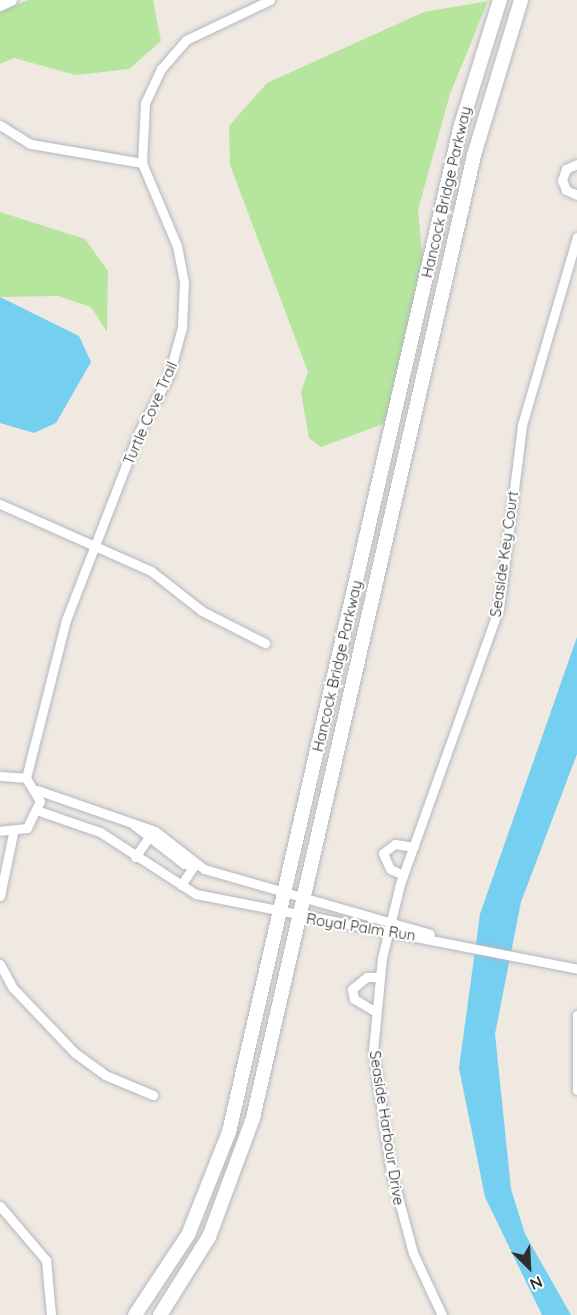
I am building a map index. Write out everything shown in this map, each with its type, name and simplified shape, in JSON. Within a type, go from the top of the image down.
[{"type":"main road","name":"Hancock Bridge Parkway","points":[[135,1315],[188,1235],[215,1174],[280,913],[461,125],[500,0]]},
{"type":"main road","name":"Hancock Bridge Parkway","points":[[160,1315],[204,1246],[238,1169],[305,894],[474,155],[521,0]]},
{"type":"street","points":[[0,5],[11,0]]},
{"type":"street","name":"Turtle Cove Trail","points":[[26,778],[66,620],[139,432],[169,375],[182,327],[184,282],[177,246],[142,163],[142,115],[168,59],[197,33],[270,0]]},
{"type":"street","points":[[0,125],[31,144],[142,163]]},
{"type":"street","points":[[577,164],[566,169],[562,180],[566,190],[577,195]]},
{"type":"street","name":"Seaside Key Court","points":[[388,933],[404,875],[496,619],[522,425],[577,237]]},
{"type":"street","points":[[0,504],[95,549],[151,571],[202,611],[265,643]]},
{"type":"street","points":[[0,776],[26,778],[37,790],[155,831],[195,864],[180,885]]},
{"type":"street","points":[[0,831],[13,833],[27,828],[39,811],[37,790]]},
{"type":"street","name":"Royal Palm Run","points":[[39,811],[76,820],[180,885],[280,913],[388,933],[443,939],[577,969]]},
{"type":"street","name":"Royal Palm Run","points":[[130,822],[147,838],[184,864],[195,864],[392,919],[443,939]]},
{"type":"street","points":[[135,856],[147,838],[155,831]]},
{"type":"street","points":[[0,896],[13,833]]},
{"type":"street","points":[[404,875],[390,869],[383,853],[395,844],[414,847]]},
{"type":"street","name":"Seaside Harbour Drive","points":[[388,933],[380,977],[373,1051],[398,1199],[413,1253],[442,1315]]},
{"type":"street","points":[[0,964],[13,988],[75,1053],[105,1075],[153,1095]]},
{"type":"street","points":[[376,1012],[354,999],[352,989],[367,976],[380,977]]},
{"type":"street","points":[[577,1014],[577,1090]]},
{"type":"street","points":[[0,1206],[46,1260],[53,1287],[51,1315]]},
{"type":"green space","points":[[28,0],[153,0],[161,41],[129,69],[76,75],[14,58],[0,64],[0,12]]},
{"type":"green space","points":[[488,1],[450,94],[418,210],[423,263],[386,423],[321,447],[309,438],[301,392],[308,372],[230,165],[229,126],[267,83],[424,12]]},
{"type":"green space","points":[[0,212],[85,239],[108,271],[107,332],[91,307],[58,296],[0,297]]},
{"type":"water","points":[[0,297],[79,336],[91,362],[56,423],[34,433],[0,423]]},
{"type":"water","points":[[577,637],[577,754],[521,902],[495,1034],[511,1189],[525,1234],[571,1315],[542,1315],[485,1197],[459,1068],[480,914]]}]
